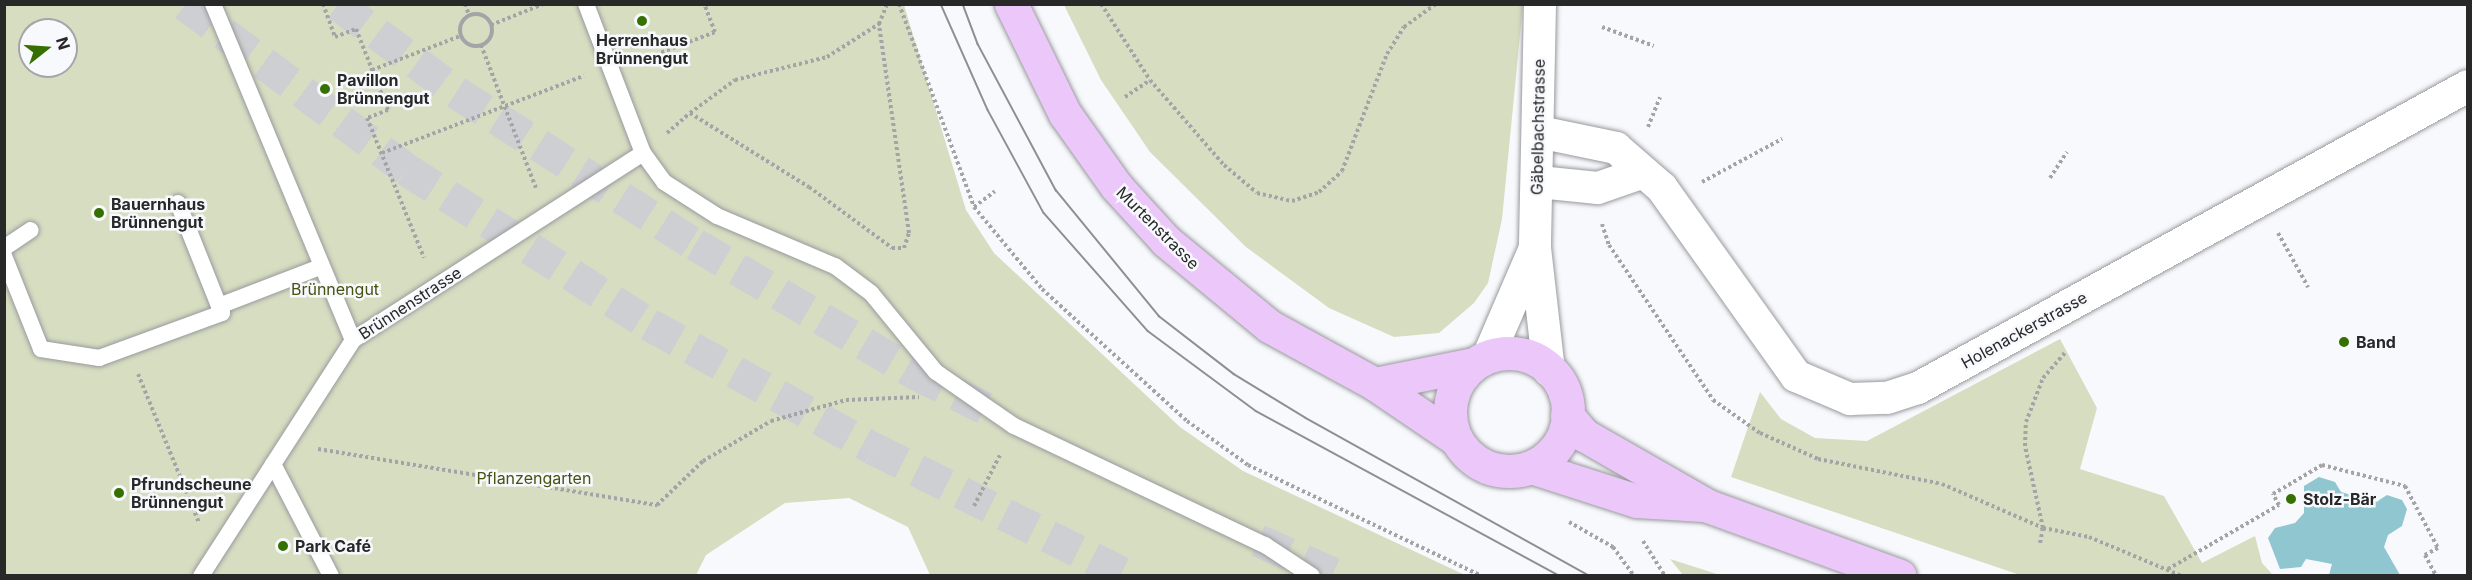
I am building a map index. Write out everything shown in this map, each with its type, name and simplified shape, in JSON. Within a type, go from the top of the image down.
[{"type":"main road","name":"Murtenstrasse","points":[[1011,4],[1065,114],[1116,186],[1166,241],[1269,326],[1375,384],[1456,439]]},
{"type":"main road","points":[[1375,384],[1481,361],[1521,355],[1550,370],[1560,383],[1567,415],[1584,435],[1708,506],[1900,576]]},
{"type":"main road","points":[[1481,361],[1454,389],[1450,406],[1456,439],[1480,464],[1496,470],[1531,467],[1637,501],[1708,506]]},
{"type":"main road","points":[[1531,467],[1557,445],[1567,415]]},
{"type":"street","name":"Gäbelbachstrasse","points":[[1540,4],[1539,182],[1535,248],[1550,370]]},
{"type":"street","name":"Holenackerstrasse","points":[[1539,132],[1616,148],[1671,198],[1796,376],[1850,399],[1887,398],[1918,388],[2468,87]]},
{"type":"street","points":[[1539,182],[1598,188],[1641,173]]},
{"type":"street","name":"Gäbelbachstrasse","points":[[1481,361],[1535,248]]},
{"type":"lane","points":[[213,4],[320,267],[353,340]]},
{"type":"lane","points":[[586,4],[643,153],[664,182],[717,216],[835,266],[871,293],[936,372],[1014,426],[1265,545],[1312,576]]},
{"type":"lane","name":"Brünnenstrasse","points":[[201,576],[353,340],[643,153]]},
{"type":"lane","points":[[4,256],[41,349],[99,358],[222,313],[178,202]]},
{"type":"lane","points":[[4,248],[31,230]]},
{"type":"lane","points":[[219,306],[320,267]]},
{"type":"lane","points":[[273,464],[331,576]]},
{"type":"path","points":[[323,4],[335,37],[356,29],[388,110],[367,118],[436,288]]},
{"type":"path","points":[[465,4],[469,15]]},
{"type":"path","points":[[491,25],[543,4]]},
{"type":"path","points":[[382,153],[504,106],[714,32],[704,4]]},
{"type":"path","points":[[690,113],[809,187],[891,248],[904,248],[909,233],[879,24],[886,4]]},
{"type":"path","points":[[899,4],[974,207],[1042,289],[1187,421],[1248,465],[1482,576]]},
{"type":"path","points":[[1102,5],[1150,80],[1244,184],[1268,198],[1307,199],[1342,171],[1395,39],[1436,4]]},
{"type":"path","points":[[469,15],[482,15],[491,25],[489,39],[481,45],[466,43],[460,36],[462,22],[469,15]]},
{"type":"path","points":[[643,153],[690,113],[735,80],[827,57],[879,24]]},
{"type":"path","points":[[1602,27],[1654,45]]},
{"type":"path","points":[[372,70],[460,36]]},
{"type":"path","points":[[481,45],[546,214]]},
{"type":"path","points":[[1125,97],[1150,80]]},
{"type":"path","points":[[1645,134],[1660,97]]},
{"type":"path","points":[[1701,182],[1782,139]]},
{"type":"path","points":[[2050,178],[2067,152]]},
{"type":"path","points":[[974,207],[995,191]]},
{"type":"path","points":[[2260,200],[2308,288]]},
{"type":"path","points":[[128,347],[213,557]]},
{"type":"path","points":[[286,443],[657,505],[736,439],[807,408],[888,396],[970,397]]},
{"type":"path","points":[[974,506],[1014,426]]},
{"type":"path","points":[[2168,569],[2279,505],[2273,494],[2322,465],[2405,486],[2438,548],[2425,555],[2436,576]]},
{"type":"path","points":[[1563,519],[1613,547],[1634,576]]},
{"type":"path","points":[[2040,543],[2043,528],[2088,537],[2182,576]]},
{"type":"path","points":[[1641,538],[1665,576]]},
{"type":"green space","name":"Brünnengut","points":[[4,5],[904,5],[966,210],[994,253],[1180,427],[1243,471],[1465,575],[930,575],[908,527],[849,498],[785,503],[706,555],[696,575],[5,575]]},
{"type":"green space","points":[[1064,5],[1523,5],[1502,219],[1488,283],[1474,303],[1439,333],[1394,337],[1329,308],[1246,247],[1150,152],[1101,80]]},
{"type":"green space","points":[[2060,339],[2097,408],[2080,469],[2164,496],[2202,563],[2255,536],[2262,563],[2273,575],[2020,575],[1731,477],[1760,392],[1781,419],[1815,438],[1867,441]]},
{"type":"green space","points":[[1670,559],[1720,575],[1683,575]]},
{"type":"water","points":[[2319,477],[2335,482],[2341,492],[2376,502],[2387,495],[2402,500],[2407,509],[2402,526],[2388,535],[2384,547],[2400,575],[2329,575],[2332,564],[2306,559],[2301,567],[2280,569],[2268,538],[2275,528],[2295,523],[2304,513],[2304,486]]},
{"type":"tunnel","points":[[185,4],[406,169],[649,324],[873,448],[1129,576]]},
{"type":"tunnel","points":[[338,4],[456,92],[695,244],[913,372],[985,408]]},
{"type":"tunnel","points":[[1258,540],[1339,576]]},
{"type":"tram line","points":[[941,4],[988,110],[1044,213],[1148,331],[1256,411],[1560,576]]},
{"type":"tram line","points":[[963,4],[978,44],[1056,190],[1159,316],[1234,374],[1306,418],[1590,576]]},
{"type":"place","name":"Herrenhaus Brünnengut","points":[[642,21]]},
{"type":"place","name":"Pavillon Brünnengut","points":[[325,89]]},
{"type":"place","name":"Bauernhaus Brünnengut","points":[[99,213]]},
{"type":"place","name":"Band","points":[[2344,342]]},
{"type":"place","name":"Pfrundscheune Brünnengut","points":[[119,493]]},
{"type":"place","name":"Stolz-Bär","points":[[2291,499]]},
{"type":"place","name":"Park Café","points":[[283,546]]},
{"type":"park label","name":"Pflanzengarten","points":[[534,478]]}]
